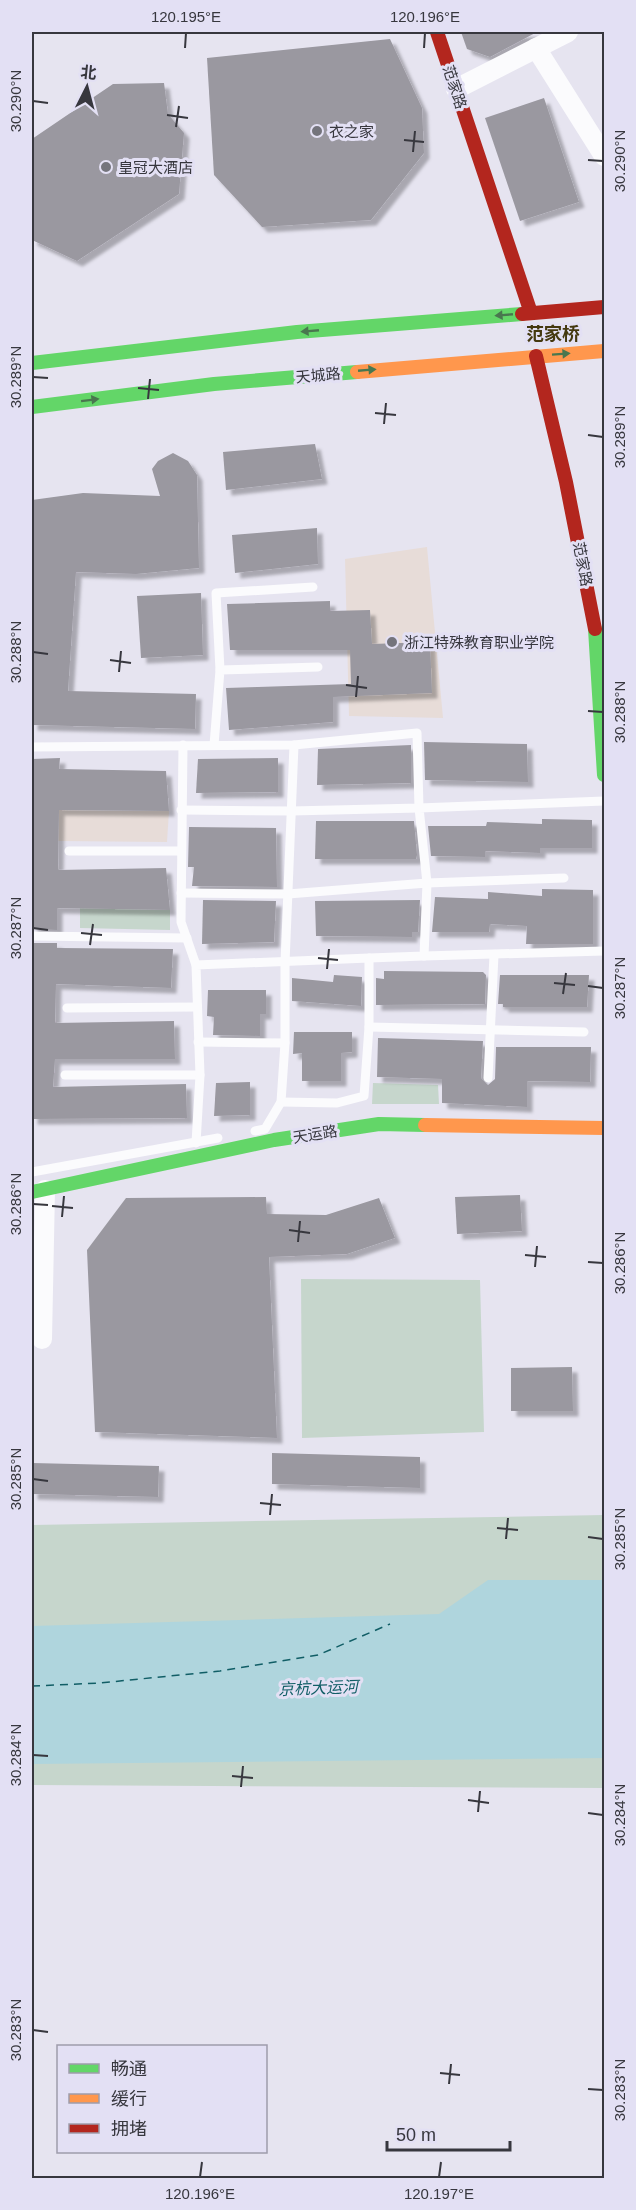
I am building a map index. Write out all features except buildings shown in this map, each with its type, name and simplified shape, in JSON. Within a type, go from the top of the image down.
[{"type":"street","name":"范家路","points":[[437,32],[531,313]]},
{"type":"street","points":[[456,90],[568,32]]},
{"type":"street","points":[[536,48],[604,154]]},
{"type":"street","points":[[32,363],[297,332],[604,307]]},
{"type":"street","name":"天城路","points":[[32,407],[214,384],[604,351]]},
{"type":"street","name":"范家路","points":[[536,356],[566,482],[598,642],[604,775]]},
{"type":"street","name":"天运路","points":[[38,1191],[274,1140],[379,1124],[604,1128]]},
{"type":"street","points":[[38,1191],[42,1340]]},
{"type":"lane","points":[[214,745],[220,670],[216,593],[313,586]]},
{"type":"lane","points":[[220,670],[318,667]]},
{"type":"lane","points":[[32,747],[294,745],[417,733],[419,808],[427,883],[424,956]]},
{"type":"lane","points":[[183,745],[180,851],[181,922],[196,965],[200,1075],[196,1143]]},
{"type":"lane","points":[[242,1134],[265,1129],[281,1102],[285,1043],[285,963],[294,745]]},
{"type":"lane","points":[[181,810],[291,812],[604,801]]},
{"type":"lane","points":[[69,851],[180,851]]},
{"type":"lane","points":[[181,893],[288,894],[427,883],[564,878]]},
{"type":"lane","points":[[32,936],[187,938]]},
{"type":"lane","points":[[196,965],[604,951]]},
{"type":"lane","points":[[488,1078],[494,955]]},
{"type":"lane","points":[[281,1102],[337,1103],[364,1096],[369,1027],[369,958]]},
{"type":"lane","points":[[67,1008],[197,1007]]},
{"type":"lane","points":[[369,1027],[584,1032]]},
{"type":"lane","points":[[198,1042],[285,1043]]},
{"type":"lane","points":[[65,1075],[200,1075]]},
{"type":"lane","points":[[32,1172],[231,1136]]},
{"type":"shaded area","name":"浙江特殊教育职业学院","points":[[427,547],[443,718],[349,716],[345,559]]},
{"type":"shaded area","points":[[59,810],[169,811],[167,842],[58,841]]},
{"type":"shaded area","points":[[80,908],[170,910],[170,930],[80,928]]},
{"type":"shaded area","points":[[373,1083],[438,1085],[439,1104],[372,1104]]},
{"type":"shaded area","points":[[301,1279],[480,1280],[484,1432],[302,1438]]},
{"type":"shaded area","points":[[604,1515],[604,1788],[32,1785],[32,1525]]},
{"type":"water","name":"京杭大运河","points":[[488,1580],[604,1580],[604,1758],[32,1764],[32,1626],[439,1614]]},
{"type":"ferry route","points":[[32,1686],[100,1683],[220,1671],[318,1655],[390,1624]]},
{"type":"traffic: fast","points":[[32,363],[297,332],[522,314]]},
{"type":"traffic: fast","points":[[32,407],[214,384],[357,372]]},
{"type":"traffic: fast","points":[[595,629],[604,775]]},
{"type":"traffic: fast","points":[[32,1192],[274,1140],[379,1124],[425,1125]]},
{"type":"traffic: slow","points":[[357,372],[604,351]]},
{"type":"traffic: slow","points":[[425,1125],[604,1128]]},
{"type":"traffic: jam","points":[[437,32],[531,313]]},
{"type":"traffic: jam","points":[[522,314],[604,307]]},
{"type":"traffic: jam","points":[[536,356],[566,482],[595,629]]},
{"type":"place","name":"衣之家","points":[[317,131]]},
{"type":"place","name":"皇冠大酒店","points":[[106,167]]},
{"type":"place","name":"浙江特殊教育职业学院","points":[[392,642]]},
{"type":"district","name":"范家桥","points":[[553,334]]}]
